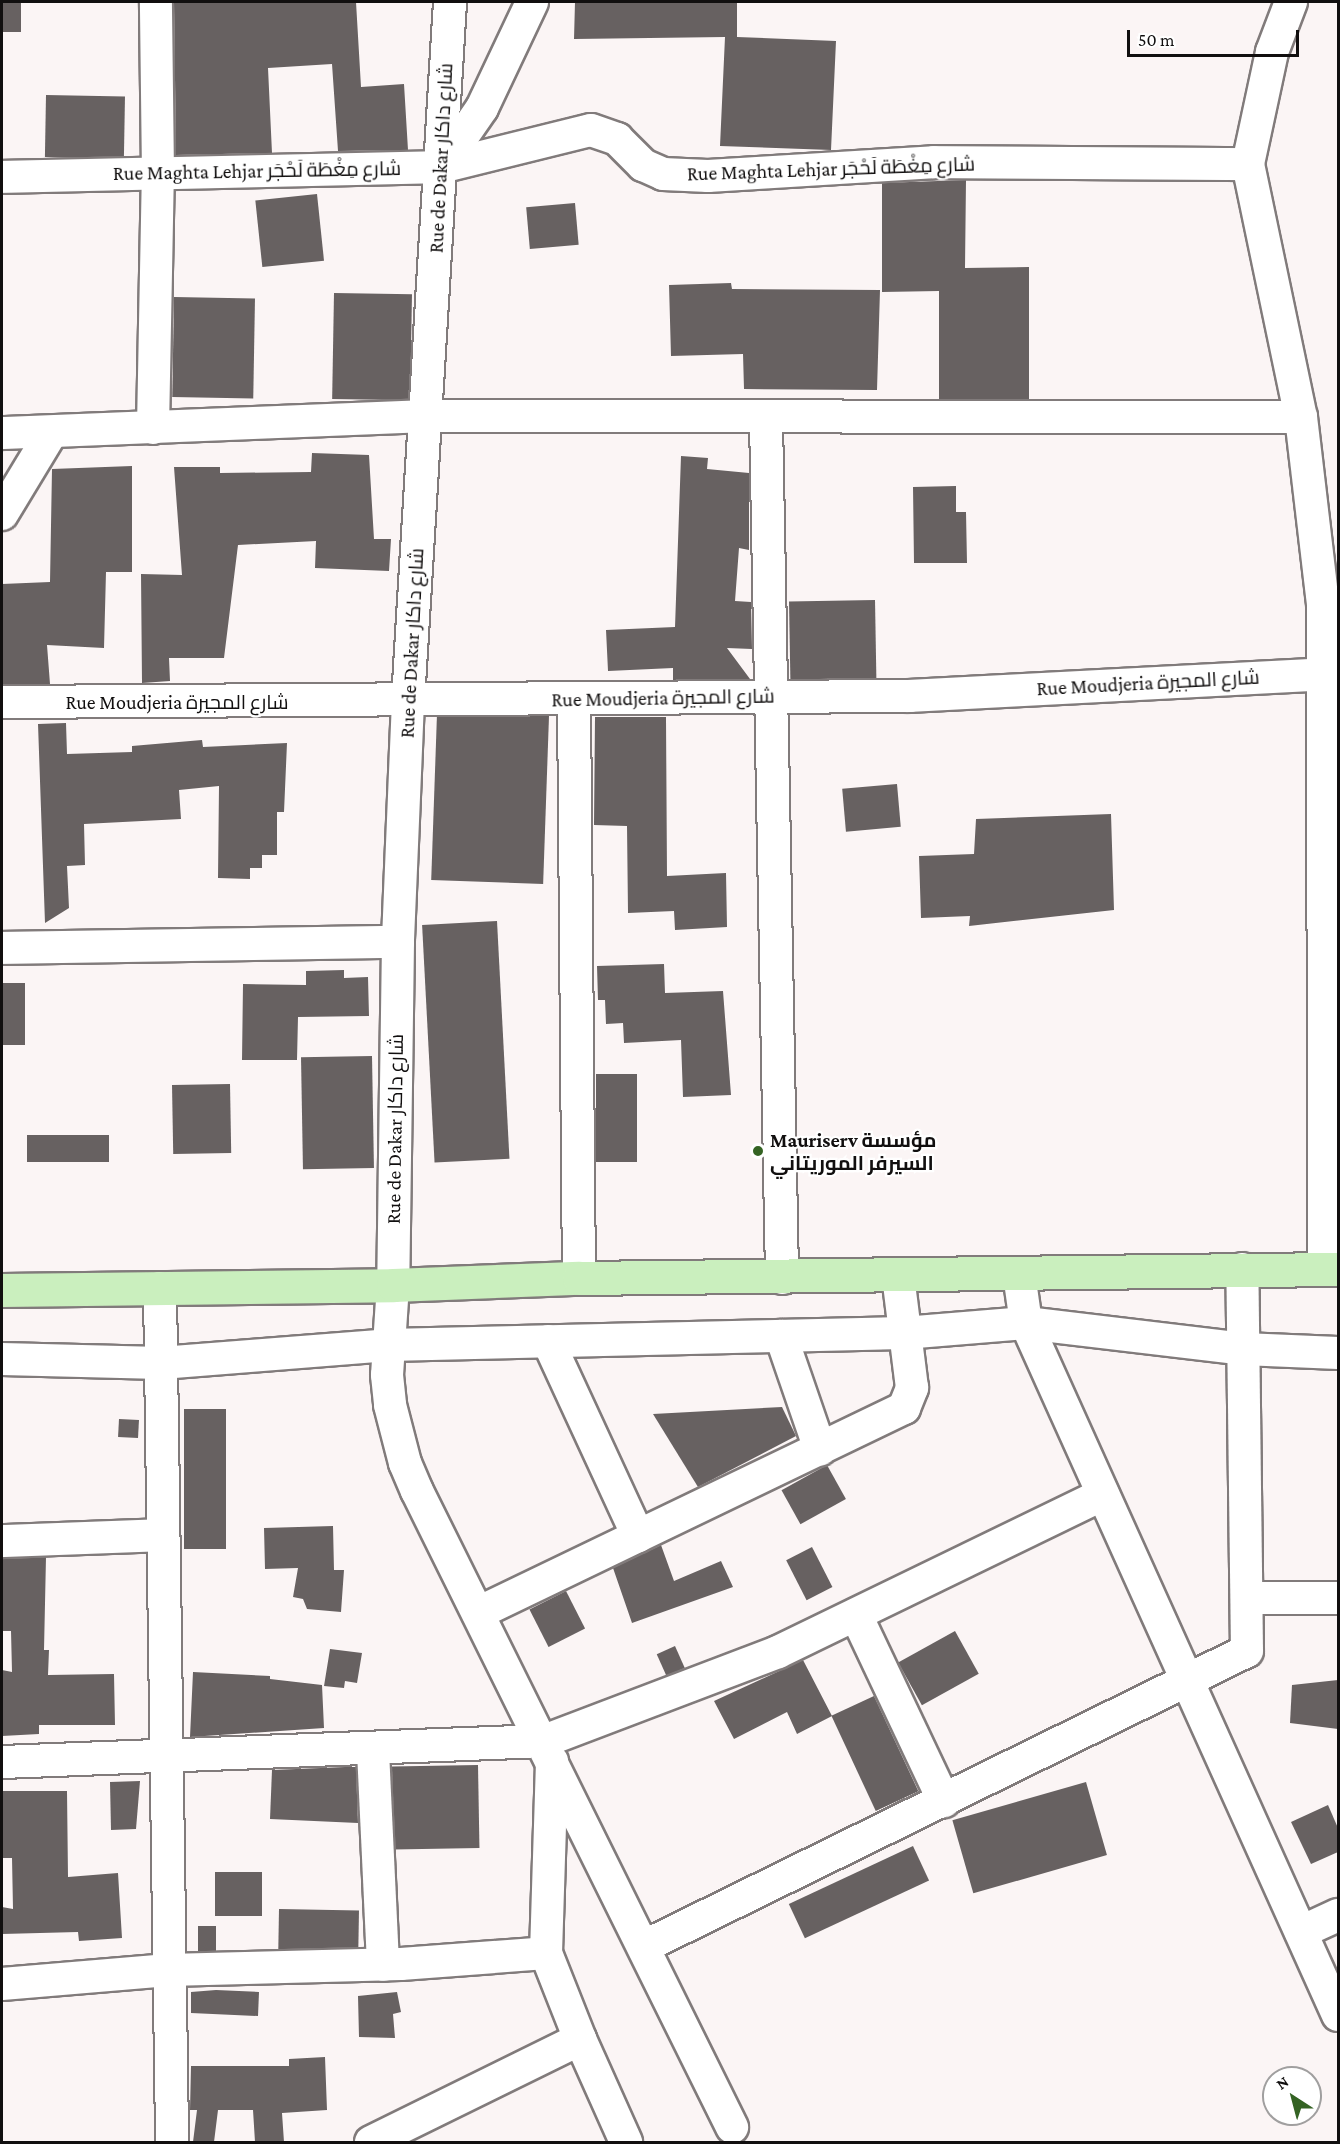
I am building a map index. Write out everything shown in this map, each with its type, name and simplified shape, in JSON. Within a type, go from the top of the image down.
[{"type":"main road","points":[[2,1290],[393,1285],[579,1278],[782,1278],[1331,1269]]},
{"type":"street","points":[[153,428],[158,174],[156,2]]},
{"type":"street","name":"Rue de Dakar شارع داكار","points":[[450,2],[408,701],[398,942],[393,1285],[388,1345],[390,1405],[405,1463],[548,1749],[732,2127]]},
{"type":"street","points":[[441,167],[482,108],[532,2]]},
{"type":"street","points":[[1291,2],[1272,52],[1248,164],[1301,417],[1331,602],[1323,674],[1331,1269]]},
{"type":"street","name":"Rue Maghta Lehjar شارع مِغْطَة لَحْجَر","points":[[2,177],[441,167],[591,129],[617,139],[643,165],[663,174],[708,176],[934,162],[1248,164]]},
{"type":"street","points":[[2,433],[51,433],[424,416],[766,419],[1301,417]]},
{"type":"street","points":[[766,419],[769,697],[782,1278]]},
{"type":"street","points":[[2,514],[51,433]]},
{"type":"street","name":"Rue Moudjeria شارع المجيرة","points":[[2,702],[910,696],[1323,674]]},
{"type":"street","points":[[574,699],[579,1278]]},
{"type":"street","points":[[2,948],[398,942]]},
{"type":"street","points":[[645,1946],[1188,1682],[1247,1651],[1249,1598],[1242,1269]]},
{"type":"street","points":[[1019,1274],[1026,1323],[1338,2015]]},
{"type":"street","points":[[478,1613],[898,1412],[909,1403],[912,1388],[898,1276]]},
{"type":"street","points":[[160,1288],[172,2142]]},
{"type":"street","points":[[2,1359],[161,1363],[388,1345],[904,1333],[1026,1323],[1243,1349],[1338,1353]]},
{"type":"street","points":[[781,1336],[819,1449]]},
{"type":"street","points":[[548,1341],[638,1536]]},
{"type":"street","points":[[2,1762],[165,1755],[548,1749],[767,1656],[1103,1494]]},
{"type":"street","points":[[2,1541],[163,1535]]},
{"type":"street","points":[[1249,1598],[1338,1598]]},
{"type":"street","points":[[856,1615],[944,1801]]},
{"type":"street","points":[[548,1749],[546,1953],[580,2039],[626,2142]]},
{"type":"street","points":[[374,1751],[383,1965]]},
{"type":"street","points":[[1301,1932],[1338,1915]]},
{"type":"street","points":[[2,1984],[168,1970],[383,1965],[546,1953]]},
{"type":"street","points":[[371,2142],[580,2039]]},
{"type":"building","points":[[2,2],[21,2],[21,32],[2,32]]},
{"type":"building","points":[[174,2],[356,2],[361,87],[404,84],[408,150],[338,151],[332,64],[268,68],[272,153],[176,155]]},
{"type":"building","points":[[575,2],[737,2],[737,37],[836,41],[831,150],[720,146],[725,37],[574,39]]},
{"type":"building","points":[[46,95],[125,96],[124,158],[45,157]]},
{"type":"building","points":[[966,180],[965,268],[1029,267],[1029,399],[939,399],[939,291],[882,292],[882,183]]},
{"type":"building","points":[[317,194],[324,261],[262,267],[255,200]]},
{"type":"building","points":[[575,203],[579,245],[530,249],[526,207]]},
{"type":"building","points":[[731,283],[732,289],[880,290],[877,390],[744,389],[743,354],[671,356],[669,285]]},
{"type":"building","points":[[334,293],[412,294],[410,400],[332,399]]},
{"type":"building","points":[[174,297],[255,298],[253,398],[172,397]]},
{"type":"building","points":[[312,453],[369,455],[374,539],[391,539],[389,571],[315,568],[316,541],[238,545],[224,658],[169,658],[170,681],[142,683],[141,574],[182,575],[174,467],[220,467],[220,473],[311,472]]},
{"type":"building","points":[[681,456],[708,458],[707,469],[749,473],[749,550],[739,548],[735,601],[751,602],[752,649],[727,648],[750,679],[673,680],[673,668],[608,671],[606,630],[675,627]]},
{"type":"building","points":[[132,466],[132,572],[106,572],[104,648],[47,645],[50,684],[2,684],[2,584],[50,582],[52,469]]},
{"type":"building","points":[[956,486],[956,512],[966,512],[967,563],[914,563],[913,487]]},
{"type":"building","points":[[875,600],[876,678],[790,679],[789,602]]},
{"type":"building","points":[[437,712],[549,716],[543,884],[431,880]]},
{"type":"building","points":[[595,717],[666,717],[667,876],[726,873],[727,927],[675,930],[674,911],[628,913],[627,826],[594,825]]},
{"type":"building","points":[[66,723],[67,754],[132,752],[132,746],[202,740],[203,747],[287,743],[284,812],[277,812],[277,855],[262,855],[262,868],[250,868],[250,879],[218,878],[219,786],[179,790],[181,819],[84,824],[85,865],[67,866],[69,908],[45,923],[38,724]]},
{"type":"building","points":[[897,784],[901,827],[846,832],[842,789]]},
{"type":"building","points":[[1111,814],[1114,910],[969,926],[970,916],[921,918],[919,856],[974,854],[976,819]]},
{"type":"building","points":[[497,921],[509,1159],[435,1163],[422,925]]},
{"type":"building","points":[[664,964],[665,993],[723,991],[731,1095],[683,1097],[681,1040],[624,1043],[623,1023],[606,1024],[605,1000],[598,1000],[597,966]]},
{"type":"building","points":[[344,970],[344,978],[368,977],[369,1016],[298,1017],[297,1060],[242,1060],[243,984],[306,985],[306,971]]},
{"type":"building","points":[[2,983],[25,983],[25,1045],[2,1045]]},
{"type":"building","points":[[372,1056],[374,1168],[303,1169],[301,1057]]},
{"type":"building","points":[[596,1074],[637,1074],[637,1162],[596,1162]]},
{"type":"building","points":[[230,1084],[231,1153],[173,1154],[172,1085]]},
{"type":"building","points":[[27,1135],[109,1135],[109,1162],[27,1162]]},
{"type":"building","points":[[782,1407],[796,1436],[698,1487],[653,1414]]},
{"type":"building","points":[[184,1409],[226,1409],[226,1549],[184,1549]]},
{"type":"building","points":[[119,1419],[139,1420],[138,1438],[118,1437]]},
{"type":"building","points":[[827,1465],[846,1499],[800,1524],[782,1490]]},
{"type":"building","points":[[333,1526],[334,1570],[344,1570],[341,1612],[307,1609],[303,1599],[293,1597],[298,1568],[265,1569],[264,1528]]},
{"type":"building","points":[[661,1545],[674,1581],[721,1561],[733,1587],[632,1623],[613,1568]]},
{"type":"building","points":[[812,1547],[832,1587],[807,1600],[786,1560]]},
{"type":"building","points":[[46,1557],[44,1650],[49,1650],[48,1675],[114,1674],[115,1725],[39,1725],[39,1734],[2,1736],[2,1670],[12,1672],[11,1631],[2,1631],[2,1559]]},
{"type":"building","points":[[566,1591],[585,1628],[549,1647],[529,1610]]},
{"type":"building","points":[[955,1631],[979,1674],[922,1705],[898,1663]]},
{"type":"building","points":[[675,1646],[685,1668],[666,1676],[657,1654]]},
{"type":"building","points":[[330,1649],[362,1653],[357,1683],[345,1681],[344,1688],[324,1686]]},
{"type":"building","points":[[803,1660],[832,1716],[797,1734],[787,1712],[734,1739],[714,1701]]},
{"type":"building","points":[[193,1672],[270,1676],[270,1679],[322,1685],[324,1728],[190,1737]]},
{"type":"building","points":[[1338,1680],[1338,1729],[1290,1723],[1292,1685]]},
{"type":"building","points":[[874,1696],[918,1791],[876,1811],[831,1716]]},
{"type":"building","points":[[478,1765],[479,1848],[393,1849],[392,1767]]},
{"type":"building","points":[[356,1767],[358,1823],[270,1819],[272,1770]]},
{"type":"building","points":[[140,1781],[136,1829],[111,1830],[110,1782]]},
{"type":"building","points":[[1086,1782],[1107,1855],[973,1893],[952,1820]]},
{"type":"building","points":[[2,1791],[67,1791],[68,1877],[118,1873],[122,1938],[79,1941],[78,1932],[2,1934],[2,1907],[13,1909],[12,1858],[2,1858]]},
{"type":"building","points":[[1328,1805],[1338,1828],[1338,1852],[1311,1864],[1291,1822]]},
{"type":"building","points":[[913,1846],[929,1880],[805,1938],[789,1904]]},
{"type":"building","points":[[215,1872],[262,1872],[262,1916],[215,1916]]},
{"type":"building","points":[[279,1909],[359,1910],[358,1950],[278,1949]]},
{"type":"building","points":[[198,1926],[216,1926],[216,1951],[198,1951]]},
{"type":"building","points":[[216,1990],[259,1992],[258,2016],[191,2013],[191,1992]]},
{"type":"building","points":[[397,1992],[401,2012],[393,2014],[395,2038],[359,2037],[358,1996]]},
{"type":"building","points":[[325,2057],[327,2110],[282,2113],[284,2142],[255,2142],[253,2110],[218,2110],[214,2142],[193,2142],[197,2110],[190,2110],[191,2066],[289,2066],[289,2059]]},
{"type":"place","name":"Mauriserv مؤسسة السيرفر الموريتاني","points":[[758,1151]]}]
